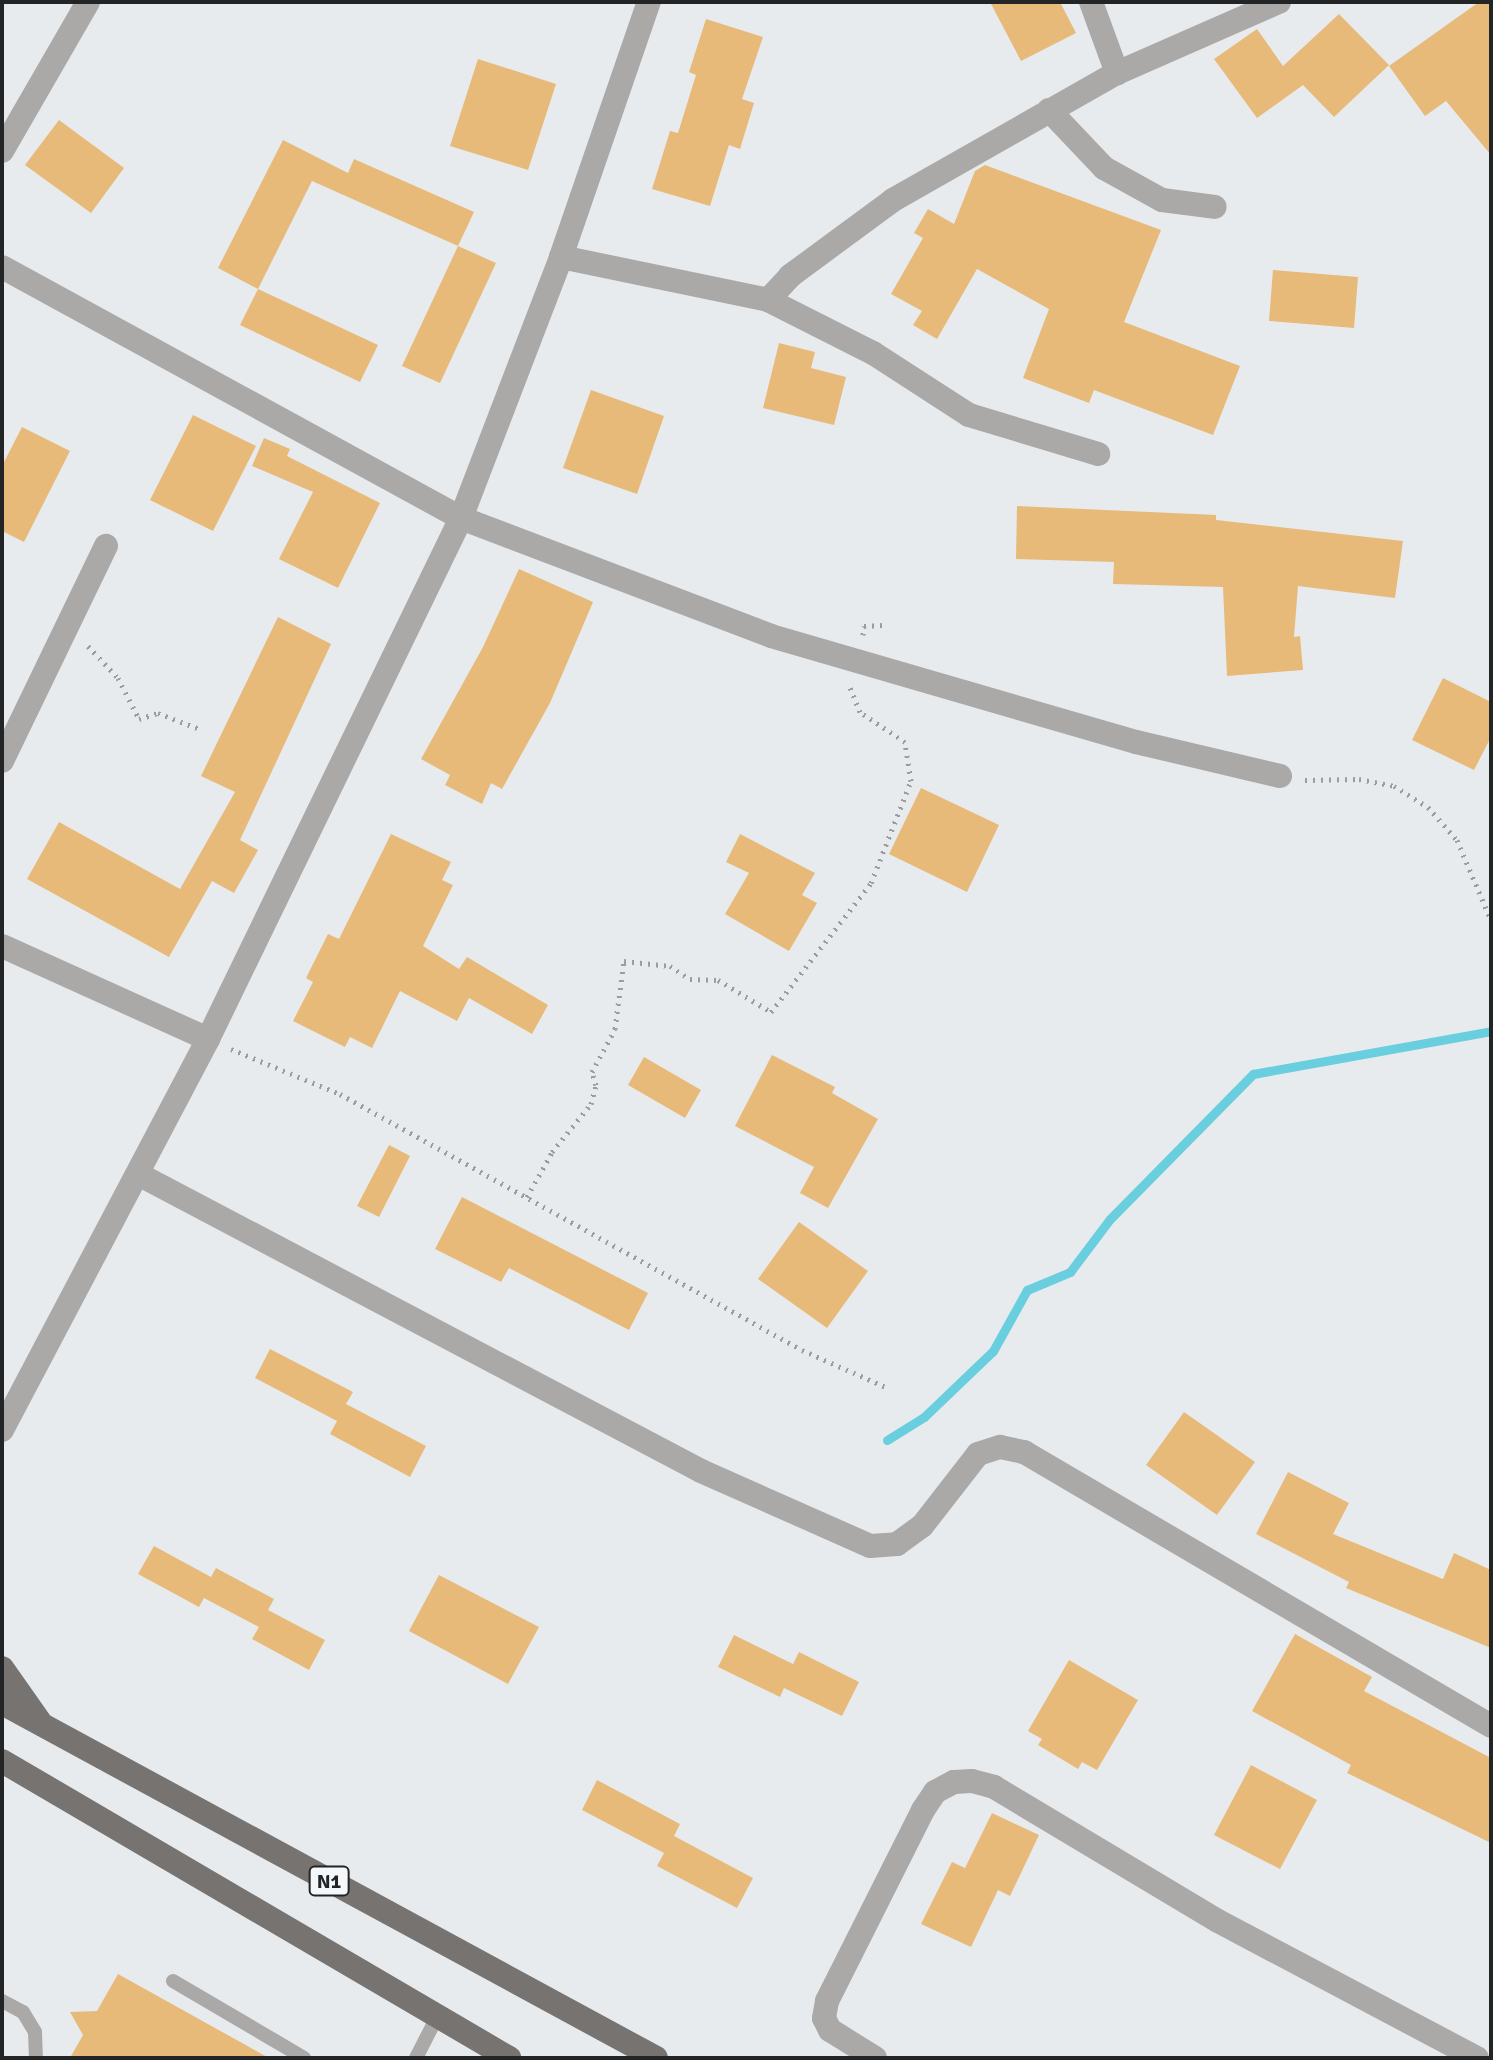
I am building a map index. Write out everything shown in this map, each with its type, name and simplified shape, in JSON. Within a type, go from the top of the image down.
[{"type":"main road","points":[[2,1668],[43,1727]]},
{"type":"main road","name":"N1","points":[[2,1703],[656,2058]]},
{"type":"main road","points":[[2,1761],[436,2019],[509,2058]]},
{"type":"main road","points":[[2,1774],[33,1777]]},
{"type":"street","points":[[2,151],[88,2]]},
{"type":"street","points":[[2,1430],[25,1378],[138,1174],[208,1039],[461,518],[561,257],[649,2]]},
{"type":"street","points":[[1091,2],[1117,73]]},
{"type":"street","points":[[768,300],[790,276],[893,200],[1117,73],[1279,2]]},
{"type":"street","points":[[1049,110],[1104,168],[1162,200],[1215,207]]},
{"type":"street","points":[[561,257],[768,300],[860,346],[969,415],[1098,454]]},
{"type":"street","points":[[2,267],[461,518],[677,604],[858,661],[1136,742],[1280,776]]},
{"type":"street","points":[[2,761],[106,546]]},
{"type":"street","points":[[2,946],[208,1039]]},
{"type":"street","points":[[138,1174],[701,1471],[870,1546],[897,1544],[922,1526],[978,1454],[1000,1447],[1024,1452],[1491,1726]]},
{"type":"street","points":[[2,1408],[25,1378]]},
{"type":"street","points":[[875,2058],[830,2030],[824,2018],[827,2001],[923,1810],[935,1792],[954,1782],[972,1781],[994,1787],[1218,1921],[1477,2058]]},
{"type":"lane","points":[[173,1981],[304,2058]]},
{"type":"lane","points":[[2,2001],[23,2012],[35,2032],[36,2058]]},
{"type":"lane","points":[[416,2058],[436,2019]]},
{"type":"path","points":[[527,1197],[552,1152],[591,1104],[596,1085],[592,1072],[615,1029],[624,961],[670,966],[690,979],[718,980],[771,1012],[871,883],[911,781],[905,742],[860,712],[850,689],[864,626],[882,625]]},
{"type":"path","points":[[66,627],[118,678],[139,719],[158,713],[202,730]]},
{"type":"path","points":[[1280,776],[1359,779],[1394,786],[1428,807],[1457,840],[1491,920]]},
{"type":"path","points":[[208,1039],[340,1094],[802,1350],[888,1388]]},
{"type":"building","points":[[990,2],[1060,2],[1076,33],[1021,61]]},
{"type":"building","points":[[1479,2],[1491,2],[1491,155],[1446,101],[1425,116],[1389,66]]},
{"type":"building","points":[[1339,14],[1389,65],[1334,117],[1303,85],[1257,118],[1214,59],[1257,29],[1283,66]]},
{"type":"building","points":[[706,19],[763,37],[742,99],[754,103],[740,149],[729,145],[710,206],[652,189],[670,131],[678,133],[696,75],[689,72]]},
{"type":"building","points":[[478,59],[556,84],[528,170],[450,146]]},
{"type":"building","points":[[59,120],[124,168],[91,213],[25,165]]},
{"type":"building","points":[[283,140],[348,173],[354,159],[474,212],[458,246],[312,181],[258,289],[218,268]]},
{"type":"building","points":[[985,165],[1161,230],[1124,322],[1240,366],[1213,435],[1094,390],[1089,403],[1023,378],[1049,309],[977,269],[937,339],[913,325],[922,311],[891,294],[923,238],[914,233],[928,209],[954,224],[975,171]]},
{"type":"building","points":[[458,246],[496,263],[440,383],[402,366]]},
{"type":"building","points":[[1273,270],[1358,277],[1354,328],[1269,321]]},
{"type":"building","points":[[258,289],[378,345],[360,382],[240,325]]},
{"type":"building","points":[[779,343],[815,352],[811,368],[846,377],[834,425],[763,408]]},
{"type":"building","points":[[591,390],[664,416],[637,494],[563,468]]},
{"type":"building","points":[[193,415],[256,446],[213,531],[150,500]]},
{"type":"building","points":[[22,427],[70,451],[24,542],[2,531],[2,466]]},
{"type":"building","points":[[264,438],[290,449],[287,456],[380,503],[338,588],[279,559],[313,492],[252,466]]},
{"type":"building","points":[[1017,506],[1216,515],[1216,520],[1403,541],[1395,598],[1298,586],[1294,637],[1300,636],[1303,670],[1227,676],[1223,587],[1113,584],[1114,562],[1016,559]]},
{"type":"building","points":[[519,569],[593,602],[550,703],[502,789],[491,783],[482,804],[445,785],[450,775],[421,759],[483,647]]},
{"type":"building","points":[[278,617],[331,644],[240,840],[258,850],[234,893],[212,881],[169,957],[27,879],[59,822],[180,889],[235,792],[201,776]]},
{"type":"building","points":[[1443,678],[1491,702],[1491,737],[1474,770],[1412,740]]},
{"type":"building","points":[[921,788],[999,825],[967,892],[889,854]]},
{"type":"building","points":[[391,834],[451,862],[442,880],[453,885],[423,946],[459,969],[467,957],[548,1005],[532,1034],[469,998],[457,1021],[400,991],[372,1048],[350,1037],[345,1047],[293,1021],[313,982],[306,978],[328,934],[339,939]]},
{"type":"building","points":[[740,834],[815,873],[802,895],[817,903],[789,951],[725,914],[749,873],[726,862]]},
{"type":"building","points":[[772,1055],[835,1087],[832,1093],[878,1119],[828,1208],[800,1193],[814,1167],[735,1126]]},
{"type":"building","points":[[644,1057],[701,1090],[685,1118],[628,1085]]},
{"type":"building","points":[[389,1145],[410,1156],[379,1217],[357,1206]]},
{"type":"building","points":[[462,1197],[648,1293],[629,1330],[509,1268],[501,1282],[435,1249]]},
{"type":"building","points":[[799,1222],[868,1271],[827,1328],[758,1279]]},
{"type":"building","points":[[270,1349],[353,1392],[346,1404],[426,1446],[410,1477],[330,1434],[337,1421],[255,1378]]},
{"type":"building","points":[[1184,1412],[1255,1462],[1217,1515],[1146,1465]]},
{"type":"building","points":[[1288,1472],[1349,1503],[1333,1534],[1443,1579],[1454,1553],[1491,1570],[1491,1648],[1346,1588],[1349,1582],[1256,1534]]},
{"type":"building","points":[[154,1546],[211,1577],[216,1568],[274,1599],[268,1610],[325,1640],[309,1670],[252,1639],[259,1627],[204,1598],[199,1607],[138,1574]]},
{"type":"building","points":[[439,1575],[539,1627],[508,1684],[409,1631]]},
{"type":"building","points":[[1295,1634],[1372,1677],[1364,1691],[1491,1758],[1491,1843],[1347,1773],[1351,1765],[1252,1711]]},
{"type":"building","points":[[734,1635],[793,1664],[799,1652],[859,1682],[842,1716],[784,1688],[780,1697],[718,1667]]},
{"type":"building","points":[[1069,1660],[1138,1700],[1097,1770],[1082,1762],[1078,1769],[1038,1745],[1042,1739],[1028,1731]]},
{"type":"building","points":[[1251,1765],[1317,1800],[1280,1869],[1214,1835]]},
{"type":"building","points":[[597,1780],[680,1824],[674,1836],[753,1878],[737,1908],[657,1866],[664,1853],[582,1810]]},
{"type":"building","points":[[992,1813],[1039,1835],[1010,1896],[998,1890],[971,1947],[921,1924],[952,1862],[965,1868]]},
{"type":"building","points":[[118,1974],[269,2058],[70,2058],[83,2035],[70,2012],[97,2011]]},
{"type":"waterway","points":[[887,1440],[924,1417],[993,1351],[1027,1290],[1070,1272],[1110,1219],[1253,1074],[1491,1031]]}]
